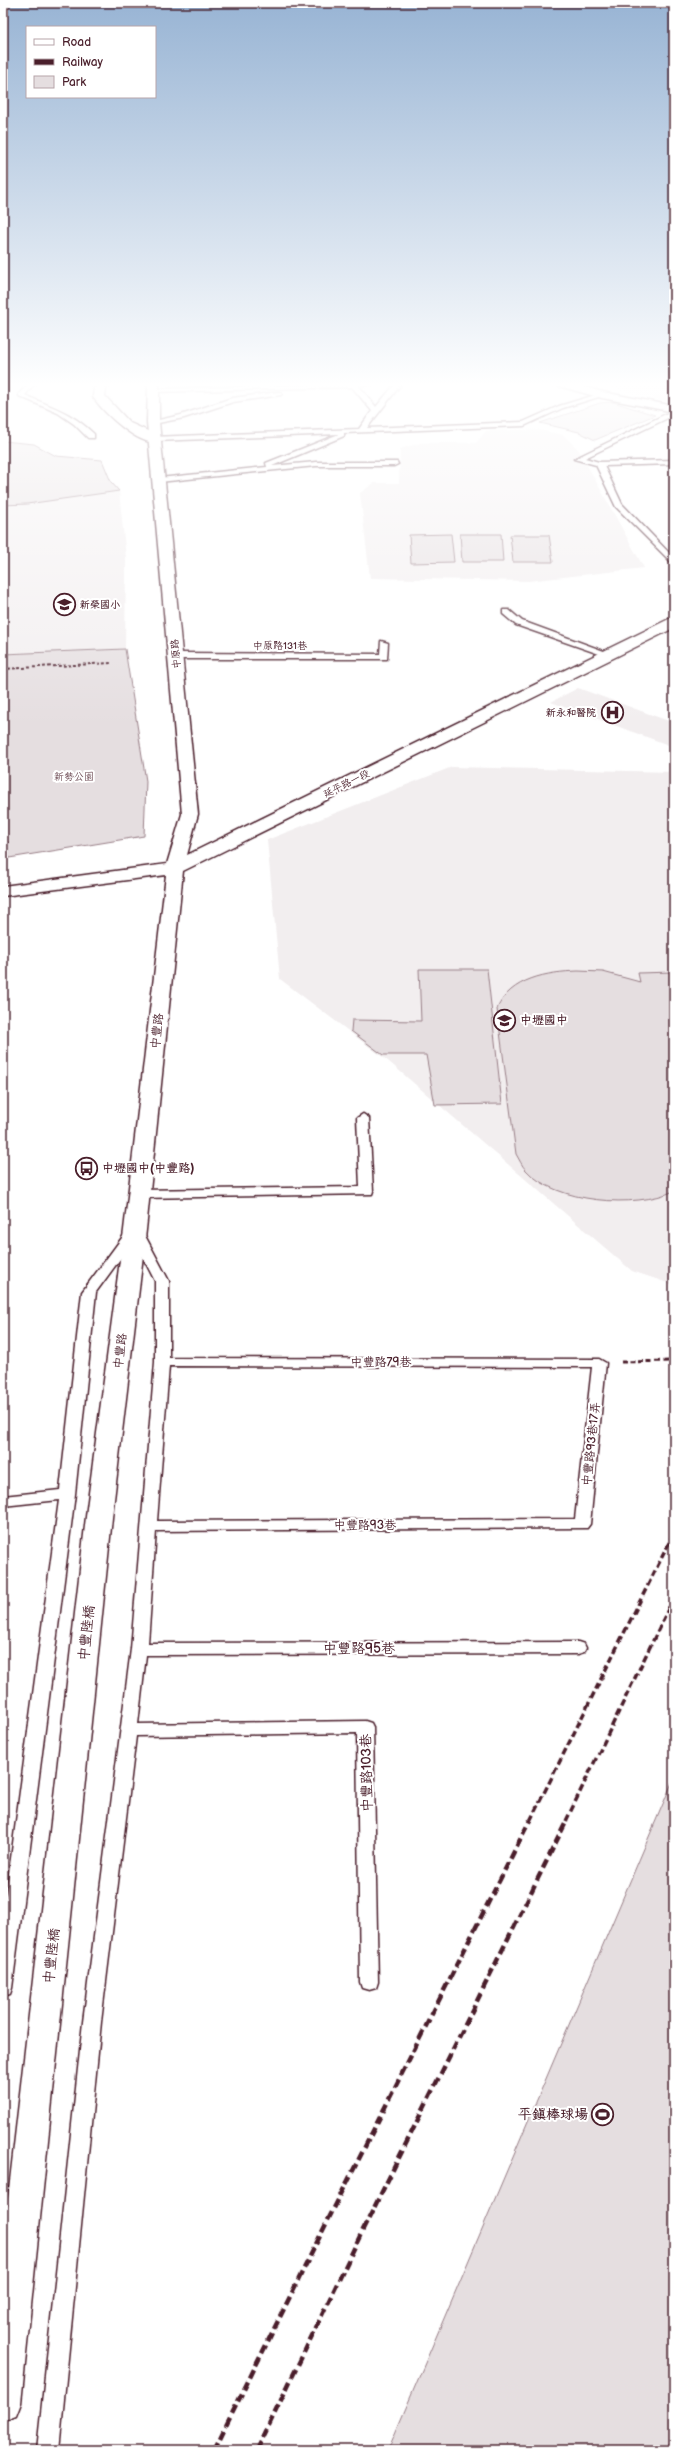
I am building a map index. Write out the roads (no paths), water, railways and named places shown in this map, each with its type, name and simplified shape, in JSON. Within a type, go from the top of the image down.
[{"type":"main road","name":"中原路","points":[[161,497],[190,814],[175,868]]},
{"type":"main road","name":"延平路一段","points":[[3,891],[175,868],[674,622]]},
{"type":"main road","name":"中豐路","points":[[100,1508],[135,1230],[175,868]]},
{"type":"main road","name":"中豐陸橋","points":[[3,2403],[100,1508]]},
{"type":"lane","points":[[616,497],[620,505],[674,562]]},
{"type":"lane","points":[[506,612],[519,623],[608,654]]},
{"type":"lane","name":"中原路131巷","points":[[176,656],[384,657],[384,643]]},
{"type":"lane","points":[[138,1194],[367,1191],[363,1118]]},
{"type":"lane","points":[[3,1988],[67,1494],[89,1292],[135,1230],[162,1281],[162,1362],[139,1649],[91,2030],[48,2450]]},
{"type":"lane","name":"中豐路79巷","points":[[162,1362],[599,1363]]},
{"type":"lane","name":"中豐路93巷17弄","points":[[582,1524],[599,1363]]},
{"type":"lane","points":[[3,1501],[67,1494]]},
{"type":"lane","name":"中豐路93巷","points":[[149,1526],[582,1524]]},
{"type":"lane","name":"中豐路95巷","points":[[139,1649],[578,1648]]},
{"type":"lane","name":"中豐路103巷","points":[[129,1730],[365,1727],[369,1982]]},
{"type":"railway","points":[[530,1821],[674,1533]]},
{"type":"railway","points":[[566,1821],[674,1597]]},
{"type":"railway","points":[[214,2450],[328,2220],[530,1820]]},
{"type":"railway","points":[[257,2450],[360,2236],[567,1820]]},
{"type":"place","name":"新榮國小","points":[[64,604]]},
{"type":"place","name":"新永和醫院","points":[[612,712]]},
{"type":"place","name":"中壢國中","points":[[504,1020]]},
{"type":"place","name":"中壢國中(中豐路)","points":[[86,1168]]},
{"type":"place","name":"平鎮棒球場","points":[[603,2114]]},
{"type":"park label","name":"新勢公園","points":[[74,776]]}]
